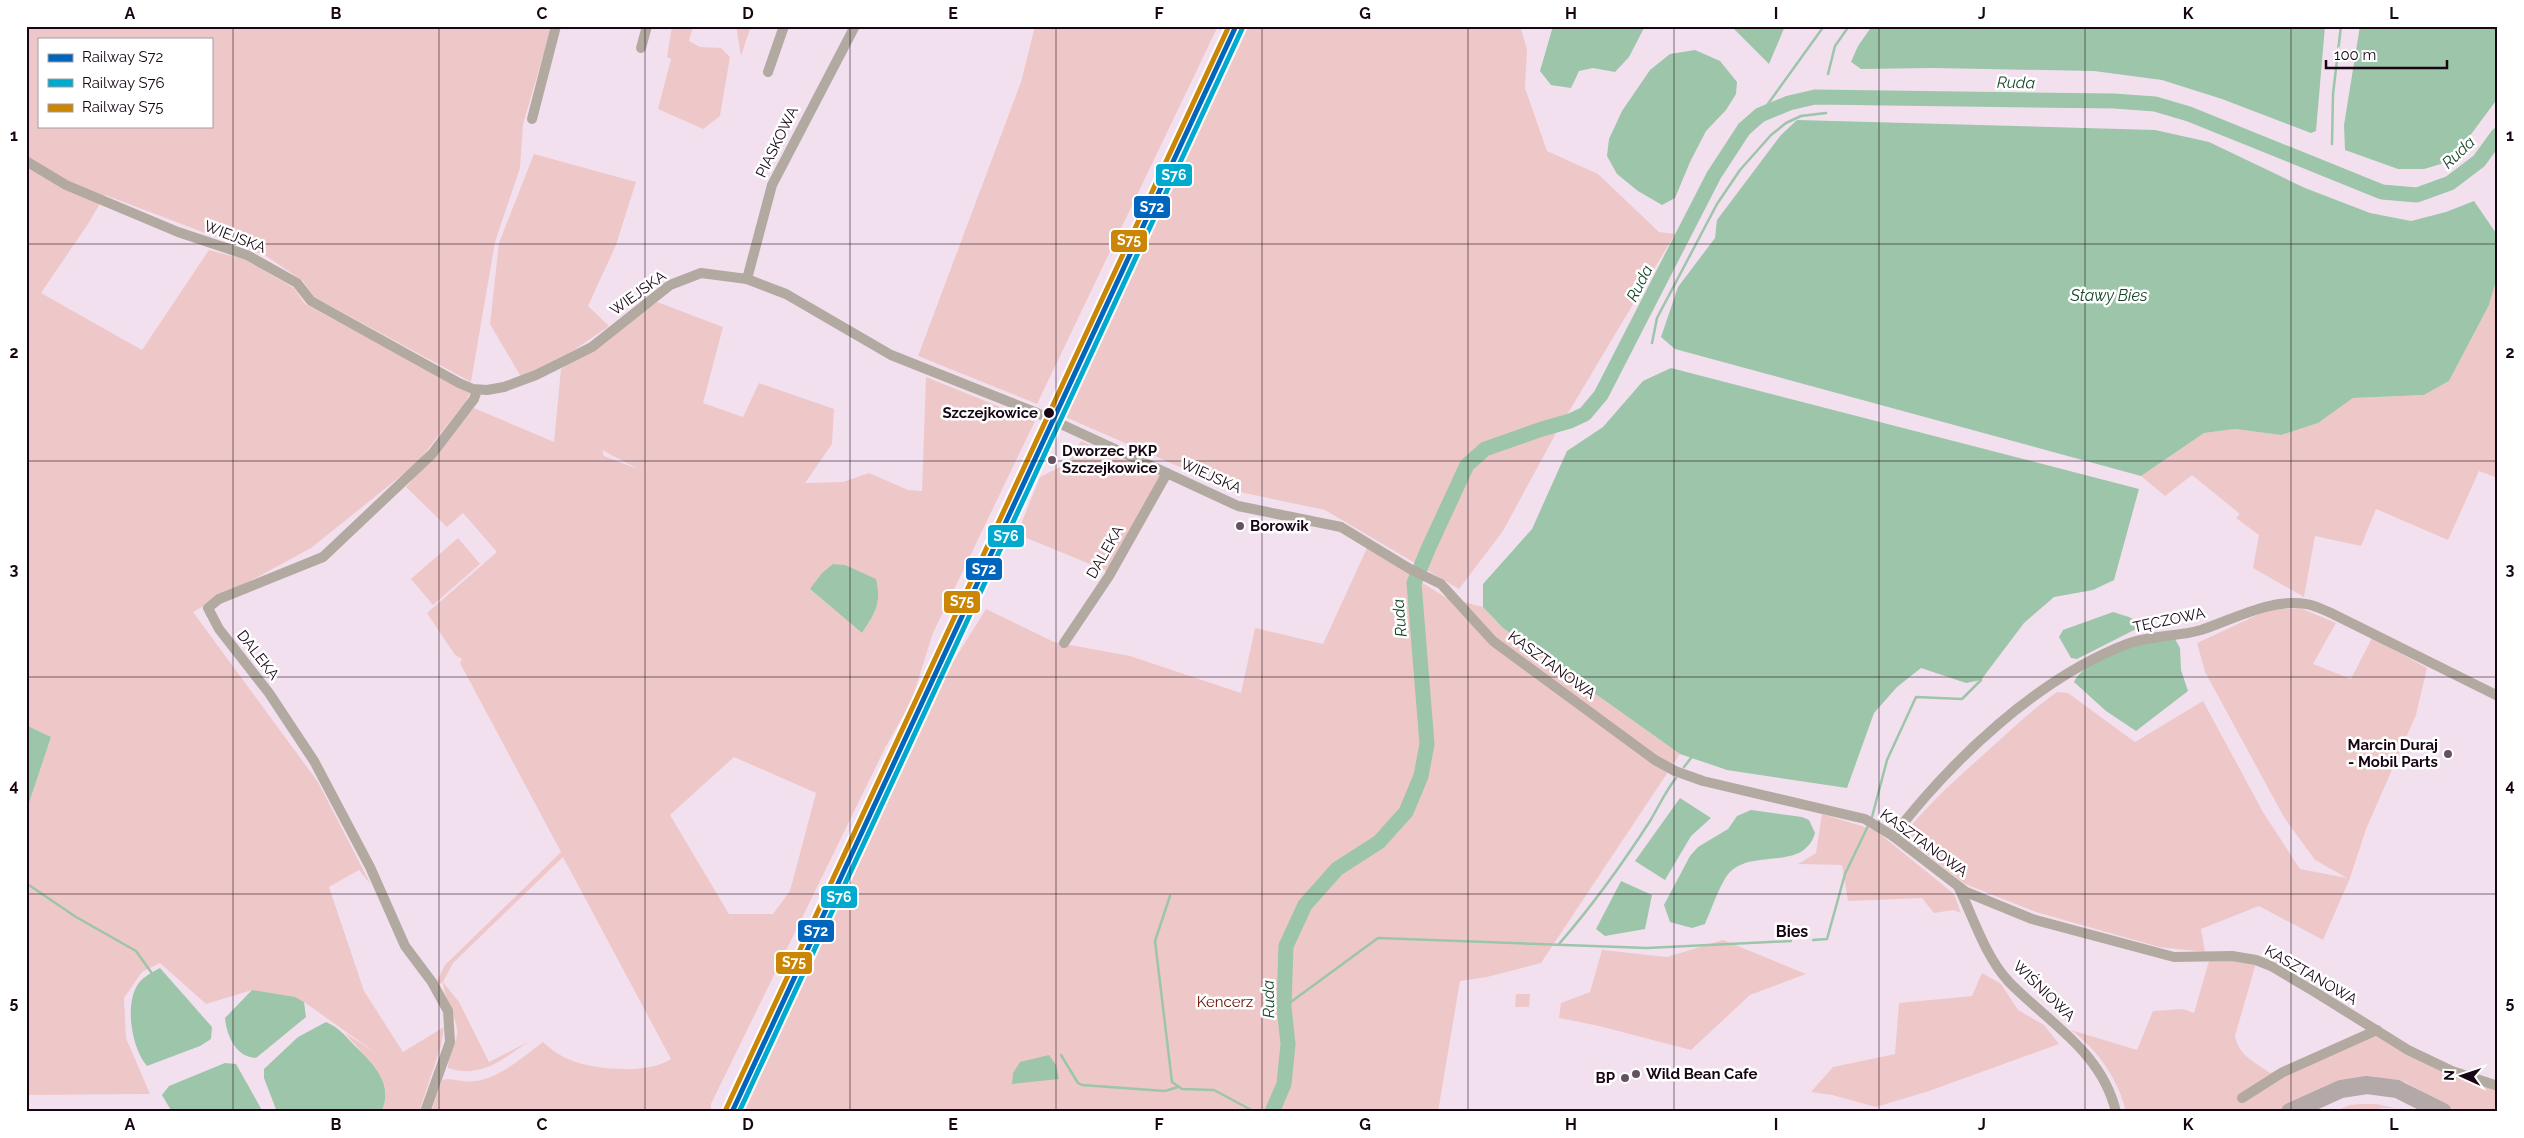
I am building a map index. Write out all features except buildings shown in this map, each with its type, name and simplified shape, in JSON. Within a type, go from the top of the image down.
[{"type":"highway","points":[[2312,1109],[2341,1089],[2355,1086],[2380,1085],[2415,1096],[2443,1112]]},
{"type":"highway","points":[[2290,1112],[2312,1109],[2366,1096],[2394,1100],[2418,1112]]},
{"type":"street","points":[[532,119],[556,26]]},
{"type":"street","points":[[641,48],[647,26]]},
{"type":"street","points":[[768,72],[784,26]]},
{"type":"street","name":"PIASKOWA","points":[[747,279],[772,185],[855,26]]},
{"type":"street","name":"WIEJSKA","points":[[26,161],[66,185],[178,232],[247,255],[297,283],[310,301],[459,383],[477,390],[504,387],[564,362],[592,347],[670,285],[701,273],[747,279],[786,294],[891,355],[1037,413],[1238,506],[1318,522]]},
{"type":"street","name":"DALEKA","points":[[425,1112],[448,1051],[450,1032],[448,1010],[441,996],[405,946],[333,794],[280,708],[220,629],[208,608],[219,599],[323,557],[432,454],[474,400],[477,390]]},
{"type":"street","name":"DALEKA","points":[[1064,643],[1109,576],[1167,473]]},
{"type":"street","name":"KASZTANOWA","points":[[1318,522],[1341,527],[1410,569],[1436,580],[1450,591],[1493,641],[1669,768],[1703,781],[1854,816],[1893,836],[1959,887],[2032,919],[2160,955],[2188,958],[2242,956],[2256,960],[2278,970],[2430,1061],[2498,1086]]},
{"type":"street","name":"TĘCZOWA","points":[[1893,836],[1936,784],[1993,730],[2072,671],[2135,641],[2155,636],[2195,631],[2268,606],[2284,603],[2308,604],[2331,613],[2498,696]]},
{"type":"street","name":"WIŚNIOWA","points":[[1959,887],[1988,954],[2009,981],[2055,1021],[2093,1062],[2110,1089],[2116,1112]]},
{"type":"street","points":[[2242,1098],[2283,1072],[2376,1030]]},
{"type":"green space","points":[[26,26],[552,26],[523,124],[520,168],[495,242],[471,382],[314,297],[303,281],[266,256],[105,195],[88,224],[41,293],[142,350],[209,250],[244,259],[294,288],[305,304],[470,393],[466,401],[417,463],[311,548],[193,612],[318,782],[371,885],[359,870],[329,887],[364,991],[403,1052],[444,1027],[441,1046],[419,1112],[381,1111],[385,1100],[382,1078],[369,1059],[345,1033],[376,1053],[304,1002],[252,990],[206,1004],[160,963],[142,972],[124,998],[126,1038],[150,1094],[26,1095],[26,812],[51,737],[26,725]]},
{"type":"green space","points":[[672,26],[693,26],[689,41],[700,47],[721,48],[730,57],[720,116],[703,129],[658,109],[671,59],[667,57]]},
{"type":"green space","points":[[736,26],[751,26],[741,56]]},
{"type":"green space","points":[[1035,26],[1218,26],[1037,404],[918,356],[1021,82]]},
{"type":"green space","points":[[1246,26],[1520,26],[1527,49],[1525,88],[1547,151],[1598,174],[1659,232],[1675,234],[1555,435],[1503,531],[1459,589],[1325,510],[1235,491],[1063,416]]},
{"type":"green space","points":[[534,154],[636,182],[616,245],[588,306],[609,326],[574,350],[521,377],[490,324],[499,243]]},
{"type":"green space","points":[[2498,274],[2498,478],[2479,471],[2448,540],[2376,509],[2361,546],[2315,536],[2304,597],[2253,568],[2259,535],[2236,518],[2240,514],[2192,475],[2165,496],[2141,476],[2204,433],[2235,429],[2281,435],[2318,423],[2353,398],[2424,395],[2449,381],[2489,305]]},
{"type":"green space","points":[[657,302],[723,327],[703,403],[743,417],[759,383],[834,409],[832,444],[805,483],[843,482],[869,473],[908,490],[922,491],[926,377],[1035,421],[933,633],[911,702],[885,748],[711,1104],[711,1112],[431,1112],[442,1080],[472,1081],[494,1076],[543,1042],[573,1061],[595,1067],[637,1069],[662,1064],[671,1059],[563,857],[453,963],[443,982],[437,986],[437,981],[445,965],[561,852],[460,663],[462,659],[455,655],[427,613],[497,552],[463,513],[447,527],[406,487],[474,408],[554,442],[561,369]],"holes":[[[602,450],[639,470],[604,456]],[[876,579],[878,602],[874,614],[862,633],[810,589]],[[734,757],[816,793],[790,891],[773,914],[729,914],[670,815]]]},
{"type":"green space","points":[[1081,441],[1161,476],[1109,572],[1017,534],[1040,477],[1068,463]]},
{"type":"green space","points":[[458,538],[480,564],[433,605],[411,579]]},
{"type":"green space","name":"Kencerz","points":[[1367,548],[1445,597],[1483,607],[1503,628],[1680,754],[1541,963],[1487,977],[1460,981],[1438,1112],[736,1112],[751,1079],[755,1080],[800,977],[938,686],[986,609],[1054,642],[1130,656],[1241,693],[1255,628],[1323,644]]},
{"type":"green space","points":[[2300,608],[2336,623],[2313,664],[2351,679],[2372,638],[2427,668],[2416,715],[2366,829],[2350,878],[2323,940],[2259,906],[2201,929],[2205,952],[2159,947],[2036,912],[1965,884],[1903,836],[1934,800],[1957,778],[2024,718],[2057,692],[2068,693],[2135,742],[2203,701],[2263,812],[2300,869],[2347,878],[2315,860],[2285,819],[2205,672],[2197,643],[2268,610]]},
{"type":"green space","points":[[1822,814],[1875,830],[1954,894],[1961,913],[1953,910],[1934,913],[1922,898],[1848,901],[1842,865],[1798,864],[1816,853]]},
{"type":"green space","points":[[1723,940],[1806,974],[1750,995],[1691,1050],[1599,1026],[1559,1018],[1561,1003],[1590,992],[1602,950],[1667,957]]},
{"type":"green space","points":[[2224,959],[2256,963],[2235,1036],[2243,1053],[2270,1073],[2361,1035],[2364,1030],[2498,1090],[2498,1112],[2458,1112],[2405,1082],[2370,1076],[2339,1080],[2276,1112],[2126,1112],[2118,1088],[2106,1066],[2090,1046],[2071,1030],[2137,1050],[2153,1011],[2183,1009],[2194,1013],[2209,961]]},
{"type":"green space","points":[[1982,973],[2001,984],[2018,1010],[2044,1025],[2059,1044],[1929,1091],[1876,1107],[1832,1095],[1811,1092],[1833,1067],[1895,1054],[1899,1003],[1972,996]]},
{"type":"green space","points":[[443,982],[459,1002],[489,1062],[530,1041],[501,1060],[482,1069],[460,1071],[448,1068],[457,1029]]},
{"type":"green space","points":[[1516,994],[1530,994],[1529,1007],[1515,1007]]},
{"type":"green space","points":[[2376,1104],[2395,1108],[2382,1108],[2364,1112],[2333,1112],[2350,1105]]},
{"type":"water","points":[[1553,26],[1645,26],[1629,57],[1615,72],[1593,68],[1579,71],[1571,88],[1551,85],[1540,71]]},
{"type":"water","points":[[1731,26],[1785,26],[1769,64]]},
{"type":"water","points":[[1872,26],[2325,26],[2316,131],[2311,133],[2222,99],[2162,80],[2094,71],[1934,68],[1861,69],[1851,62],[1858,46]]},
{"type":"water","points":[[2360,26],[2498,26],[2498,98],[2451,161],[2424,169],[2398,169],[2345,150],[2344,125]]},
{"type":"water","points":[[1695,50],[1720,61],[1737,82],[1736,94],[1726,110],[1706,131],[1690,162],[1675,198],[1662,205],[1638,191],[1617,174],[1607,156],[1609,139],[1622,111],[1650,70],[1670,54]]},
{"type":"water","name":"Stawy Bies","points":[[1797,120],[2155,130],[2209,142],[2305,188],[2370,213],[2411,221],[2446,212],[2474,201],[2498,236],[2498,274],[2489,305],[2449,381],[2424,395],[2353,398],[2318,423],[2281,435],[2235,429],[2204,433],[2141,476],[1675,349],[1661,337],[1678,287],[1715,238],[1717,220],[1781,135]]},
{"type":"water","points":[[1671,368],[2139,489],[2114,580],[2093,590],[2054,597],[2024,623],[1981,680],[1966,683],[1921,668],[1897,687],[1874,713],[1847,788],[1727,770],[1680,754],[1503,628],[1483,607],[1483,584],[1532,529],[1567,451],[1603,427],[1643,381]]},
{"type":"water","points":[[833,564],[845,565],[876,579],[878,602],[871,620],[862,633],[810,589],[822,573]]},
{"type":"water","points":[[2113,612],[2138,622],[2136,629],[2077,659],[2071,658],[2059,637],[2063,630]]},
{"type":"water","points":[[2175,639],[2180,648],[2181,670],[2188,691],[2136,731],[2106,711],[2074,682],[2084,670],[2102,658],[2123,649],[2139,643]]},
{"type":"water","points":[[26,725],[51,737],[26,812]]},
{"type":"water","points":[[1680,798],[1711,818],[1691,836],[1665,880],[1635,861]]},
{"type":"water","points":[[1751,810],[1802,817],[1809,820],[1815,833],[1809,845],[1801,852],[1790,856],[1753,861],[1731,871],[1720,888],[1705,924],[1692,928],[1670,922],[1664,905],[1690,856],[1698,847],[1728,829],[1737,816]]},
{"type":"water","points":[[1621,881],[1652,895],[1645,929],[1605,936],[1596,929]]},
{"type":"water","points":[[160,968],[212,1027],[211,1039],[200,1046],[147,1066],[137,1049],[134,1038],[131,1003],[140,981]]},
{"type":"water","points":[[252,990],[295,997],[304,1002],[306,1017],[256,1058],[243,1054],[234,1045],[230,1039],[225,1018]]},
{"type":"water","points":[[326,1022],[346,1036],[376,1068],[386,1093],[381,1112],[277,1112],[264,1078],[264,1069],[298,1037]]},
{"type":"water","points":[[1049,1055],[1056,1065],[1059,1079],[1012,1084],[1013,1073],[1020,1062]]},
{"type":"water","points":[[225,1063],[236,1064],[263,1112],[172,1112],[162,1095],[169,1086]]},
{"type":"waterway","points":[[1760,115],[1824,26]]},
{"type":"waterway","points":[[1828,74],[1835,46],[1849,26]]},
{"type":"waterway","points":[[2332,144],[2333,94],[2341,26]]},
{"type":"waterway","name":"Ruda","points":[[1272,1112],[1284,1084],[1288,1044],[1284,1007],[1286,946],[1305,905],[1337,869],[1379,842],[1406,812],[1421,776],[1427,744],[1414,583],[1467,465],[1485,449],[1570,421],[1585,414],[1601,395],[1714,175],[1744,129],[1760,115],[1789,103],[1815,97],[2114,101],[2155,104],[2189,114],[2382,192],[2417,195],[2450,183],[2479,161],[2498,135]]},
{"type":"waterway","points":[[1652,343],[1657,318],[1717,204],[1740,170],[1771,135],[1786,123],[1801,116],[1826,113]]},
{"type":"waterway","points":[[1872,817],[1887,760],[1916,697],[1962,699],[1981,680]]},
{"type":"waterway","points":[[1684,767],[1691,758]]},
{"type":"waterway","points":[[1559,944],[1618,868],[1676,778]]},
{"type":"waterway","points":[[1813,940],[1827,939],[1845,874],[1868,826]]},
{"type":"waterway","points":[[26,883],[76,917],[136,951],[151,972]]},
{"type":"waterway","points":[[1170,896],[1155,941],[1172,1082],[1182,1089],[1214,1090],[1255,1112]]},
{"type":"waterway","points":[[1284,1007],[1378,938],[1647,948],[1791,941]]},
{"type":"waterway","points":[[1061,1055],[1078,1083],[1082,1085],[1165,1091],[1178,1087]]},
{"type":"rail line","name":"S75","points":[[726,1109],[1229,26]]},
{"type":"rail line","name":"S72","points":[[732,1112],[1236,26]]},
{"type":"rail line","name":"S76","points":[[739,1112],[1242,29]]},
{"type":"place","name":"Szczejkowice","points":[[1049,413]]},
{"type":"place","name":"Dworzec PKP Szczejkowice","points":[[1052,460]]},
{"type":"place","name":"Borowik","points":[[1240,526]]},
{"type":"place","name":"Marcin Duraj - Mobil Parts","points":[[2448,754]]},
{"type":"place","name":"Wild Bean Cafe","points":[[1636,1074]]},
{"type":"place","name":"BP","points":[[1625,1078]]},
{"type":"district","name":"Bies","points":[[1792,931]]}]
